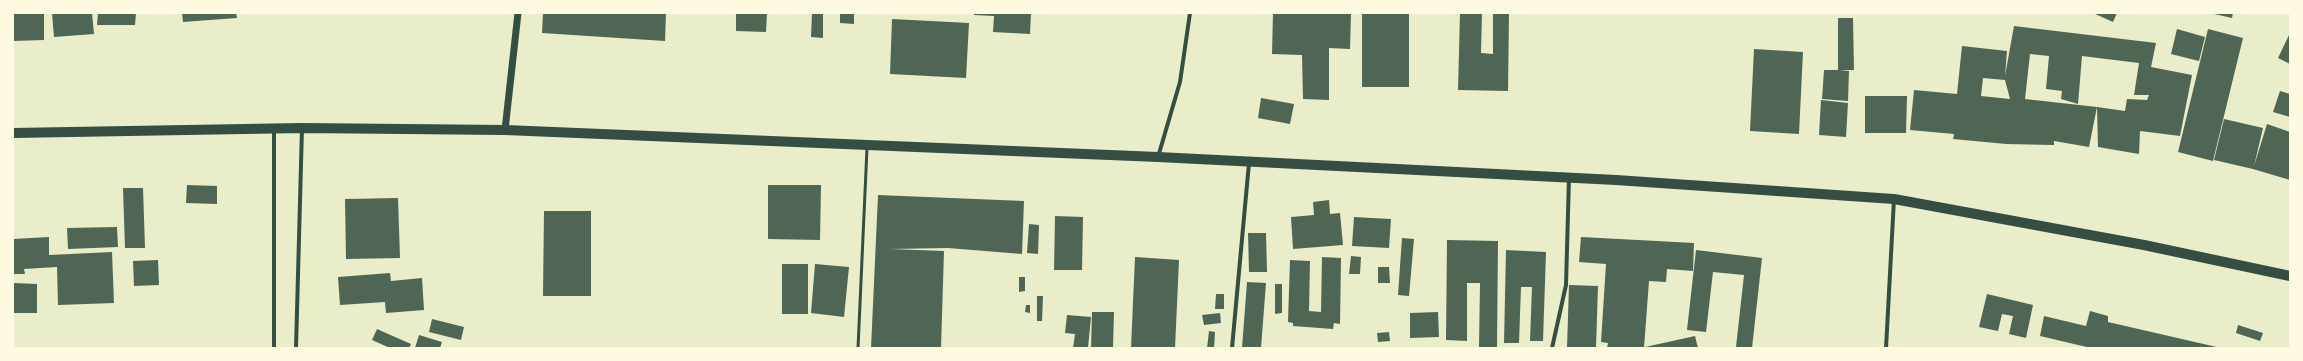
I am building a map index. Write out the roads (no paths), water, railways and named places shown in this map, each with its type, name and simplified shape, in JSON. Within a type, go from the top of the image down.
[{"type":"main road","points":[[13,133],[274,128],[506,130],[1158,157],[1569,177],[1894,199],[2144,245],[2290,276]]},
{"type":"street","points":[[506,130],[518,13]]},
{"type":"street","points":[[1158,157],[1180,82],[1190,13]]},
{"type":"street","points":[[274,128],[274,348]]},
{"type":"street","points":[[296,348],[302,128]]},
{"type":"street","points":[[1232,348],[1249,162]]},
{"type":"street","points":[[1552,348],[1566,285],[1569,177]]},
{"type":"street","points":[[1886,348],[1894,199]]},
{"type":"lane","points":[[858,348],[867,146]]}]
